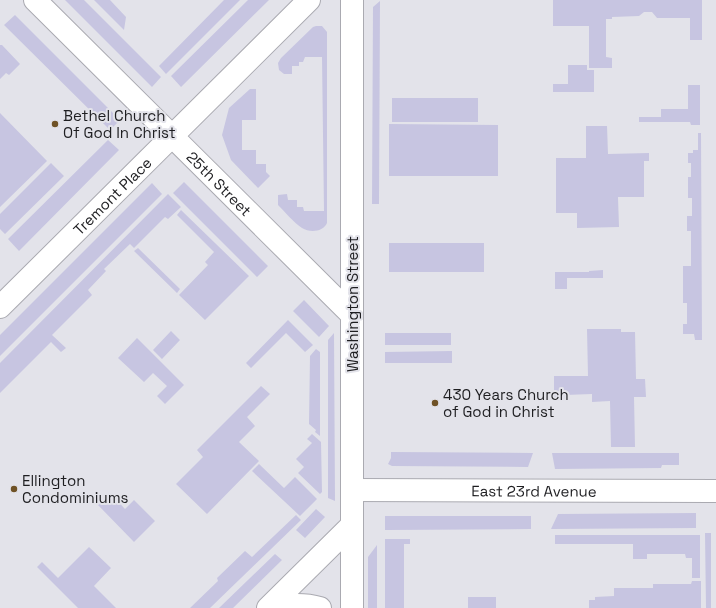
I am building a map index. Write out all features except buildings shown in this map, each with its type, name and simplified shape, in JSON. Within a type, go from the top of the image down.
[{"type":"street","name":"25th Street","points":[[35,0],[352,315]]},
{"type":"street","name":"Tremont Place","points":[[0,308],[309,0]]},
{"type":"street","name":"Washington Street","points":[[352,0],[352,608]]},
{"type":"street","name":"East 23rd Avenue","points":[[352,490],[716,491]]},
{"type":"street","points":[[268,608],[352,525]]},
{"type":"street","points":[[268,608],[290,605],[306,605],[320,608]]},
{"type":"shaded area","points":[[65,0],[84,0],[161,77],[152,87]]},
{"type":"shaded area","points":[[94,0],[110,0],[126,17],[124,30]]},
{"type":"shaded area","points":[[224,0],[240,0],[166,74],[159,66]]},
{"type":"shaded area","points":[[248,0],[269,0],[181,87],[171,76]]},
{"type":"shaded area","points":[[553,0],[702,0],[702,40],[690,40],[690,18],[657,18],[652,12],[644,12],[639,16],[612,17],[612,19],[606,19],[606,57],[612,58],[612,68],[589,68],[589,26],[553,26]]},
{"type":"shaded area","points":[[380,1],[379,204],[372,204],[373,7]]},
{"type":"shaded area","points":[[15,15],[120,120],[110,130],[4,25]]},
{"type":"shaded area","points":[[322,26],[327,32],[327,223],[319,230],[309,231],[305,230],[296,223],[278,205],[278,195],[287,194],[288,200],[297,200],[297,207],[303,207],[304,211],[324,211],[322,57],[305,57],[303,62],[299,62],[299,66],[292,66],[292,74],[284,74],[279,70],[278,63],[281,58],[313,27]]},
{"type":"shaded area","points":[[0,45],[2,45],[20,64],[9,75],[6,73],[0,79]]},
{"type":"shaded area","points":[[568,65],[587,65],[587,70],[594,70],[594,92],[553,92],[553,84],[568,84]]},
{"type":"shaded area","points":[[688,85],[700,85],[700,125],[691,125],[690,122],[639,122],[639,117],[661,117],[661,109],[688,109]]},
{"type":"shaded area","points":[[250,89],[256,89],[256,120],[242,120],[242,150],[256,150],[256,164],[266,164],[266,172],[270,176],[258,188],[231,160],[222,135],[229,108]]},
{"type":"shaded area","points":[[392,98],[478,98],[478,122],[392,122]]},
{"type":"shaded area","points":[[0,113],[47,161],[0,207]]},
{"type":"shaded area","points":[[389,124],[498,125],[498,176],[389,176]]},
{"type":"shaded area","points":[[586,126],[607,126],[608,154],[649,153],[649,161],[644,161],[644,197],[618,197],[619,227],[577,228],[577,213],[556,213],[556,158],[586,158]]},
{"type":"shaded area","points":[[698,133],[701,133],[702,340],[695,340],[694,334],[683,334],[683,324],[687,324],[687,303],[683,303],[683,266],[691,266],[691,231],[687,231],[687,216],[692,216],[692,198],[688,198],[688,177],[691,177],[691,163],[688,163],[688,153],[693,153],[693,150],[698,150]]},
{"type":"shaded area","points":[[108,140],[119,150],[19,251],[8,239]]},
{"type":"shaded area","points":[[51,163],[64,176],[5,234],[0,229],[0,214]]},
{"type":"shaded area","points":[[184,182],[268,266],[257,277],[173,193]]},
{"type":"shaded area","points":[[152,183],[162,194],[0,356],[0,335]]},
{"type":"shaded area","points":[[168,194],[181,207],[168,219],[165,217],[134,248],[130,244],[104,269],[106,271],[88,290],[92,295],[52,335],[66,348],[61,352],[51,342],[0,393],[0,363]]},
{"type":"shaded area","points":[[181,210],[249,276],[205,320],[179,295],[208,265],[205,262],[214,252],[177,215]]},
{"type":"shaded area","points":[[389,243],[484,243],[484,272],[389,272]]},
{"type":"shaded area","points":[[138,248],[180,289],[177,293],[134,251]]},
{"type":"shaded area","points":[[603,270],[603,278],[567,278],[567,289],[555,289],[555,272],[589,272]]},
{"type":"shaded area","points":[[304,300],[329,326],[319,337],[293,311]]},
{"type":"shaded area","points":[[288,320],[313,345],[305,352],[286,333],[251,368],[246,363]]},
{"type":"shaded area","points":[[587,329],[621,329],[621,332],[635,332],[636,379],[645,379],[646,397],[634,397],[635,447],[611,447],[610,401],[592,402],[592,394],[565,395],[564,400],[554,401],[554,376],[588,376]]},
{"type":"shaded area","points":[[171,331],[180,340],[162,359],[153,350]]},
{"type":"shaded area","points":[[334,333],[335,501],[328,498],[328,340]]},
{"type":"shaded area","points":[[385,333],[451,333],[451,345],[385,345]]},
{"type":"shaded area","points":[[137,338],[184,385],[165,404],[157,396],[167,386],[153,373],[144,382],[118,358]]},
{"type":"shaded area","points":[[316,349],[320,352],[320,436],[309,424],[310,356]]},
{"type":"shaded area","points":[[452,351],[452,363],[385,363],[385,352]]},
{"type":"shaded area","points":[[261,386],[270,394],[247,417],[255,426],[239,442],[259,461],[207,514],[176,484],[203,457],[197,450]]},
{"type":"shaded area","points":[[312,434],[321,442],[322,492],[320,494],[298,473],[304,467],[296,459],[312,443],[307,439]]},
{"type":"shaded area","points":[[391,452],[533,453],[528,467],[392,466],[388,464],[391,458]]},
{"type":"shaded area","points":[[552,453],[679,453],[679,465],[662,465],[661,468],[555,469]]},
{"type":"shaded area","points":[[259,464],[284,488],[295,477],[317,499],[300,516],[252,471]]},
{"type":"shaded area","points":[[110,493],[125,509],[134,500],[155,521],[134,542],[98,505]]},
{"type":"shaded area","points":[[316,509],[325,517],[305,538],[296,530]]},
{"type":"shaded area","points":[[696,513],[696,528],[551,529],[558,514]]},
{"type":"shaded area","points":[[296,515],[301,520],[210,608],[190,608],[218,581],[217,578],[245,551],[252,557]]},
{"type":"shaded area","points":[[385,516],[531,516],[531,529],[385,530]]},
{"type":"shaded area","points":[[705,533],[711,533],[711,608],[706,608]]},
{"type":"shaded area","points":[[555,535],[700,535],[700,578],[692,578],[692,558],[686,558],[685,554],[647,554],[647,559],[633,559],[633,544],[555,544]]},
{"type":"shaded area","points":[[385,539],[410,539],[410,544],[404,544],[404,608],[385,608]]},
{"type":"shaded area","points":[[377,545],[377,608],[368,608],[368,557]]},
{"type":"shaded area","points":[[89,547],[111,568],[94,586],[116,608],[78,608],[37,567],[42,562],[58,578]]},
{"type":"shaded area","points":[[275,554],[282,560],[233,608],[219,608]]},
{"type":"shaded area","points":[[692,581],[701,581],[701,608],[589,608],[589,600],[595,600],[595,597],[614,596],[614,588],[653,588],[653,584],[691,584]]},
{"type":"shaded area","points":[[468,597],[496,597],[496,608],[468,608]]},
{"type":"place","name":"Bethel Church Of God In Christ","points":[[55,124]]},
{"type":"place","name":"430 Years Church of God in Christ","points":[[435,403]]},
{"type":"place","name":"Ellington Condominiums","points":[[14,489]]}]
